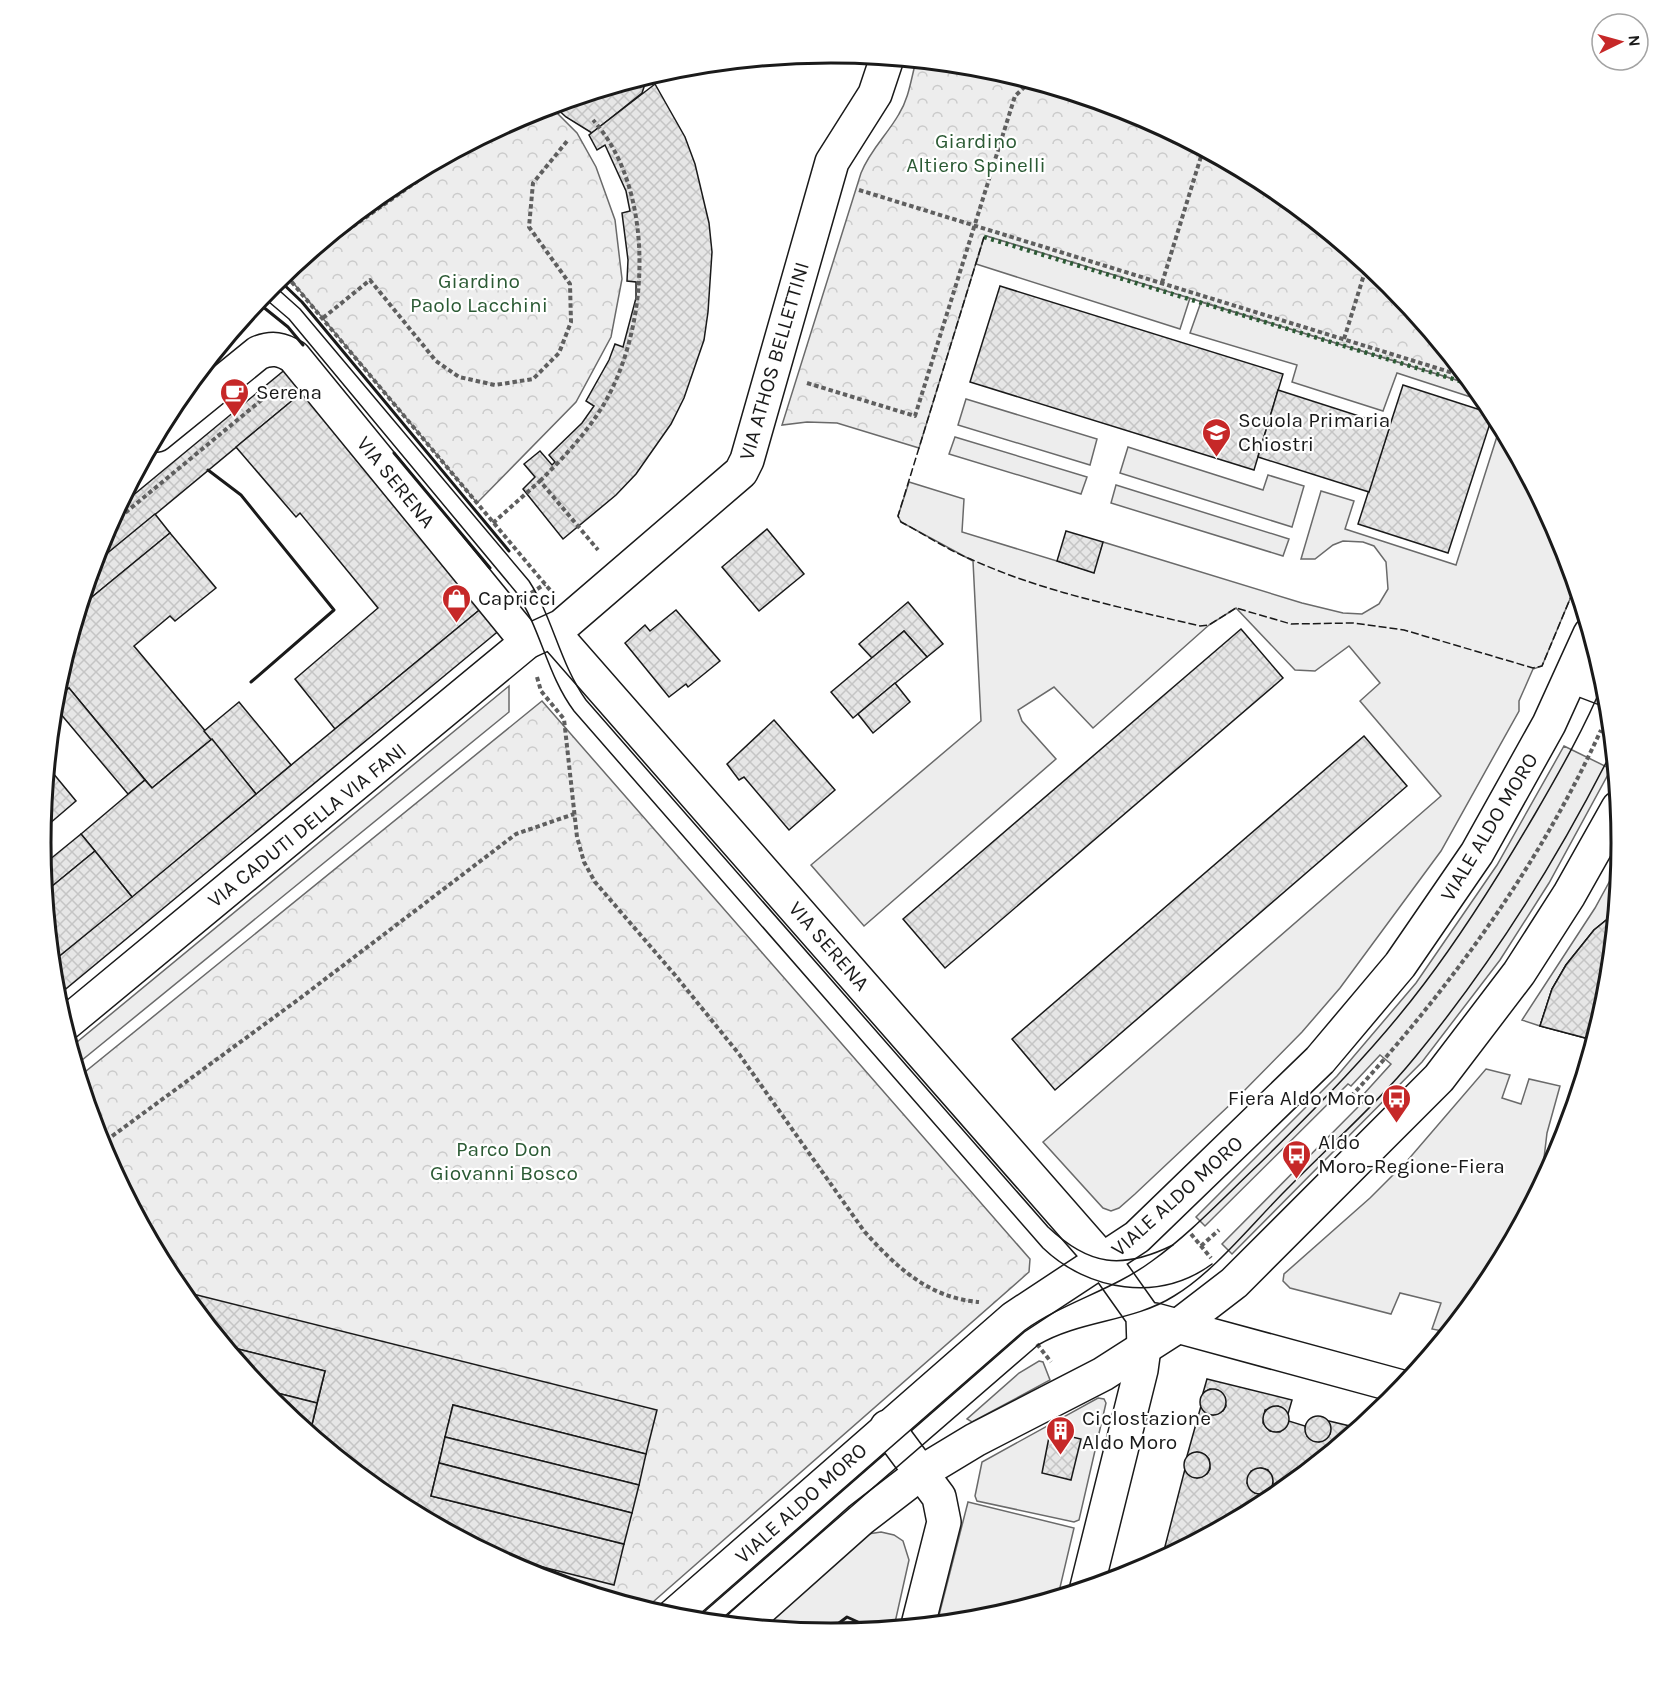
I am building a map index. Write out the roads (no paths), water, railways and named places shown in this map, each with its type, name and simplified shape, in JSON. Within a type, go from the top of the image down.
[{"type":"street","name":"VIA ATHOS BELLETTINI","points":[[540,637],[730,484],[747,460],[832,162],[875,94],[885,65]]},
{"type":"street","name":"VIA SERENA","points":[[176,419],[252,358],[273,349],[294,357],[540,637],[1104,1261],[1143,1332]]},
{"type":"street","name":"VIA CADUTI DELLA VIA FANI","points":[[72,1019],[540,637]]},
{"type":"street","name":"VIALE ALDO MORO","points":[[682,1608],[1014,1318],[1104,1261],[1137,1237],[1320,1060],[1400,965],[1477,853],[1516,786],[1585,645]]},
{"type":"street","points":[[1572,676],[1594,685]]},
{"type":"street","points":[[1178,1326],[1234,1283],[1439,1078],[1519,973],[1569,895],[1610,822]]},
{"type":"street","points":[[750,1618],[861,1519],[921,1472],[975,1440],[1103,1374],[1143,1332],[1178,1326],[1392,1384]]},
{"type":"street","points":[[1089,1579],[1143,1332]]},
{"type":"street","points":[[887,1427],[939,1497],[944,1522],[920,1617]]},
{"type":"tram line","points":[[279,291],[300,309],[529,581],[577,686],[586,700],[1048,1227],[1078,1250],[1107,1260],[1122,1261],[1138,1258],[1173,1245]]},
{"type":"tram line","points":[[269,302],[289,319],[516,592],[532,621],[557,682],[574,711],[1043,1248],[1061,1263],[1081,1274],[1124,1287],[1170,1284],[1191,1276],[1212,1264]]},
{"type":"tram line","points":[[702,1612],[1025,1330],[1056,1311],[1121,1280],[1152,1261],[1180,1239],[1281,1143],[1366,1054],[1439,964],[1468,922],[1554,782],[1597,698]]},
{"type":"tram line","points":[[726,1615],[1038,1345],[1071,1330],[1158,1305],[1189,1286],[1218,1261],[1385,1091],[1416,1056],[1471,984],[1522,909],[1569,831],[1606,763]]},
{"type":"place","name":"Serena","points":[[235,418]]},
{"type":"place","name":"Scuola Primaria Chiostri","points":[[1217,458]]},
{"type":"place","name":"Capricci","points":[[457,624]]},
{"type":"place","name":"Fiera Aldo Moro","points":[[1396,1124]]},
{"type":"place","name":"Aldo Moro-Regione-Fiera","points":[[1297,1180]]},
{"type":"place","name":"Ciclostazione Aldo Moro","points":[[1061,1456]]},
{"type":"park label","name":"Giardino Altiero Spinelli","points":[[976,153]]},
{"type":"park label","name":"Giardino Paolo Lacchini","points":[[479,293]]},
{"type":"park label","name":"Parco Don Giovanni Bosco","points":[[504,1161]]}]
